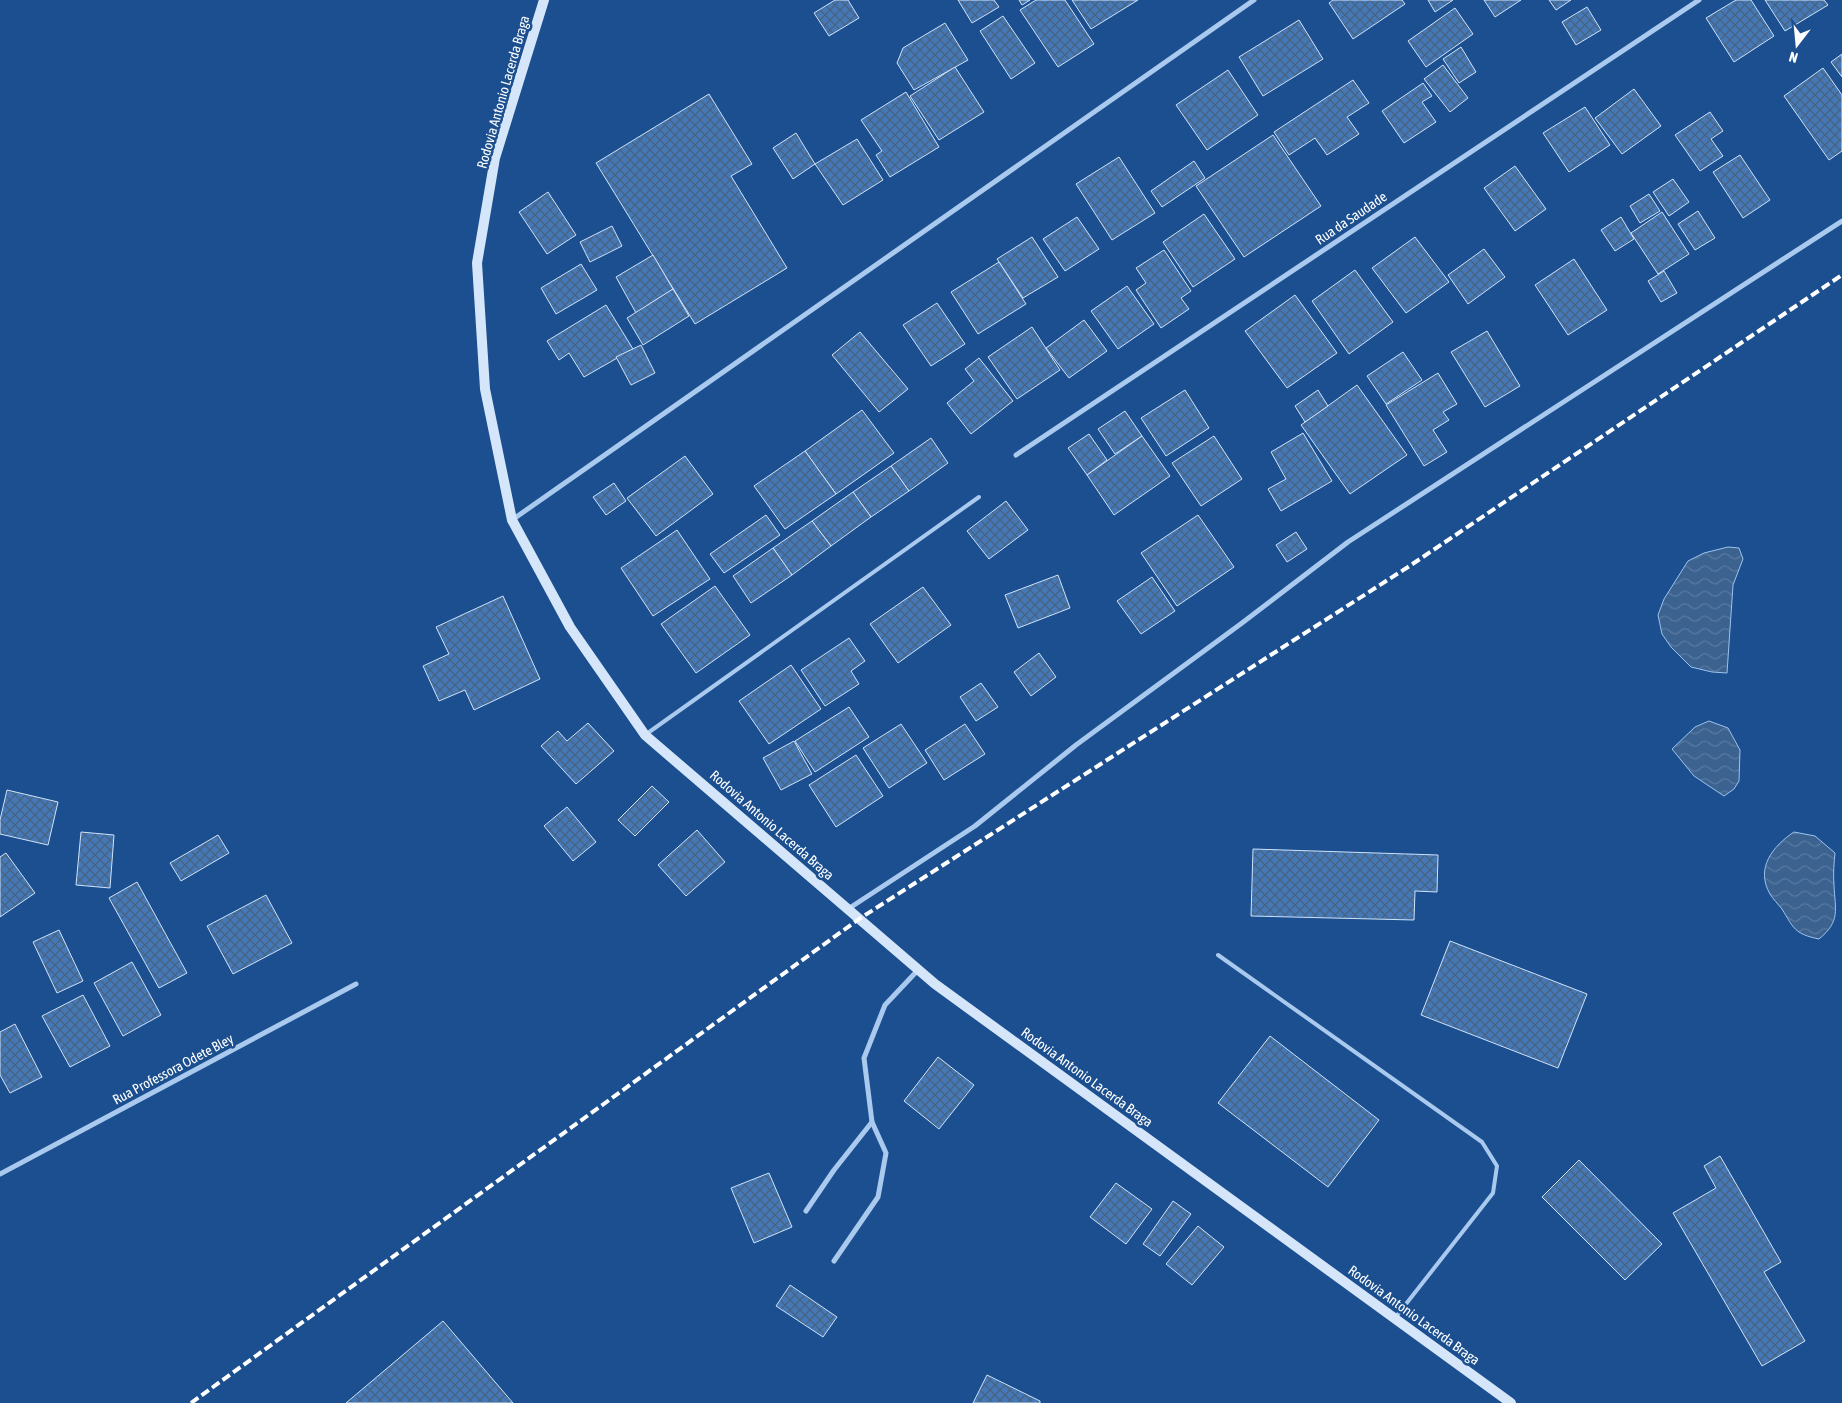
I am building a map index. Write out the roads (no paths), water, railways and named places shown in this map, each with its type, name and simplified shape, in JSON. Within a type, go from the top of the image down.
[{"type":"main road","name":"Rodovia Antonio Lacerda Braga","points":[[544,0],[495,158],[477,263],[485,390],[512,520],[570,627],[645,735],[943,989],[1511,1403]]},
{"type":"street","points":[[512,520],[1254,0]]},
{"type":"street","name":"Rua da Saudade","points":[[1016,455],[1699,0]]},
{"type":"street","points":[[848,909],[975,826],[1076,745],[1242,623],[1348,542],[1842,221]]},
{"type":"street","points":[[834,1261],[878,1197],[886,1153],[872,1122],[864,1058],[885,1005],[919,969]]},
{"type":"street","name":"Rua Professora Odete Bley","points":[[0,1174],[356,984]]},
{"type":"street","points":[[806,1211],[834,1170],[872,1122]]},
{"type":"lane","points":[[645,735],[979,497]]},
{"type":"lane","points":[[1218,955],[1482,1142],[1497,1166],[1493,1193],[1395,1318]]},
{"type":"water","points":[[1728,547],[1739,548],[1743,559],[1733,585],[1727,673],[1712,672],[1691,667],[1671,647],[1662,634],[1658,615],[1664,599],[1688,561],[1704,553]]},
{"type":"water","points":[[1709,721],[1728,728],[1740,750],[1739,781],[1734,789],[1724,796],[1694,776],[1672,749],[1695,727]]},
{"type":"water","points":[[1794,832],[1815,836],[1835,853],[1834,921],[1826,933],[1819,939],[1796,930],[1771,896],[1766,884],[1764,875],[1769,858],[1779,844]]},
{"type":"railway","points":[[191,1403],[859,919],[1408,567],[1842,275]]}]
